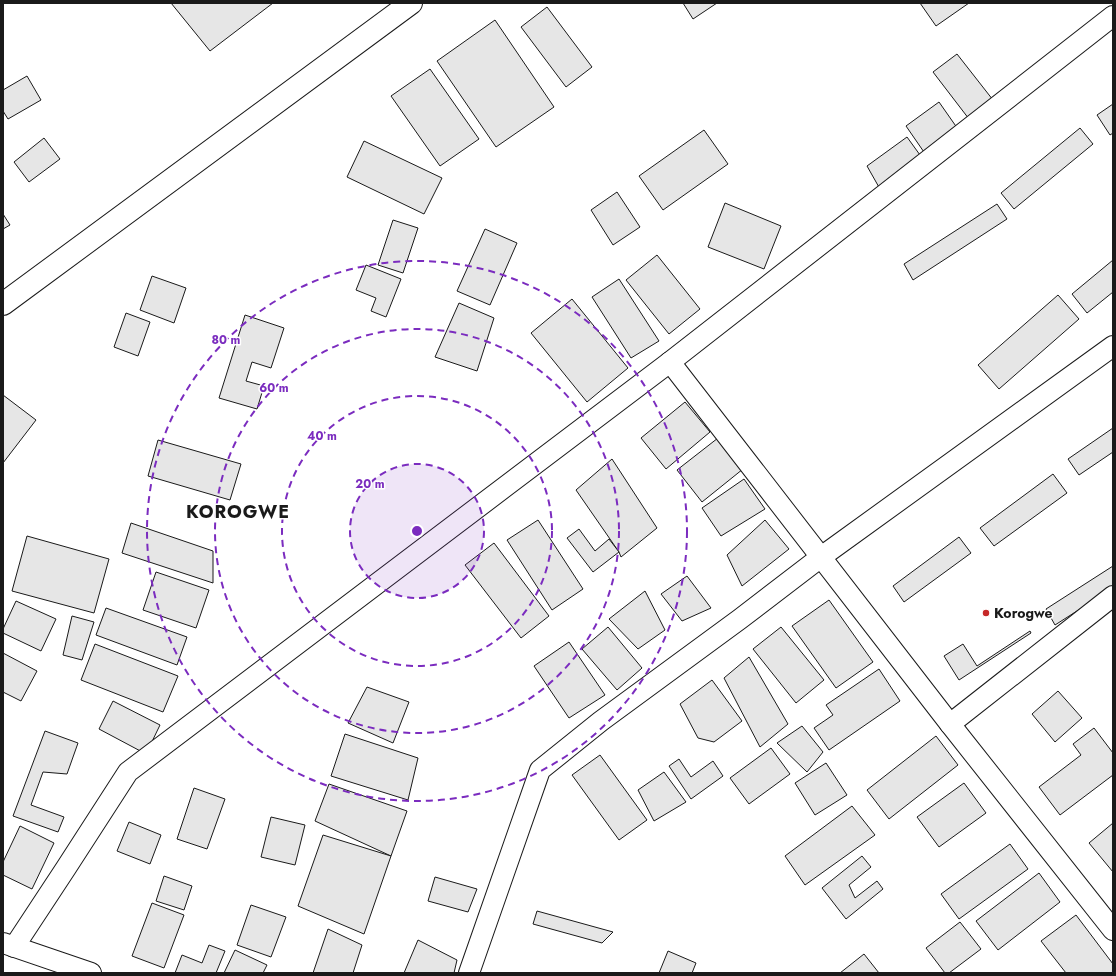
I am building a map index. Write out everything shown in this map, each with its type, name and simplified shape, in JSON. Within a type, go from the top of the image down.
[{"type":"highway","points":[[3,304],[411,3]]},
{"type":"street","points":[[91,973],[9,945],[66,868],[128,772],[670,362],[1113,16]]},
{"type":"street","points":[[469,973],[540,770],[601,721],[740,619],[821,557],[1113,346]]},
{"type":"street","points":[[670,362],[950,724],[1113,930]]},
{"type":"street","points":[[950,724],[1113,596]]},
{"type":"building","points":[[171,3],[273,3],[210,51]]},
{"type":"building","points":[[683,3],[717,3],[693,19]]},
{"type":"building","points":[[920,3],[969,3],[936,26]]},
{"type":"building","points":[[547,7],[592,67],[566,87],[521,27]]},
{"type":"building","points":[[495,20],[554,107],[496,147],[437,61]]},
{"type":"building","points":[[957,54],[993,100],[969,119],[933,72]]},
{"type":"building","points":[[430,69],[479,139],[440,166],[391,96]]},
{"type":"building","points":[[27,76],[41,100],[8,119],[3,111],[3,90]]},
{"type":"building","points":[[939,102],[960,132],[926,155],[906,126]]},
{"type":"building","points":[[1113,104],[1113,133],[1110,135],[1097,115]]},
{"type":"building","points":[[1080,128],[1093,144],[1014,209],[1001,193]]},
{"type":"building","points":[[704,130],[728,164],[663,210],[639,176]]},
{"type":"building","points":[[907,137],[920,155],[880,189],[867,166]]},
{"type":"building","points":[[44,138],[60,159],[29,182],[14,162]]},
{"type":"building","points":[[364,141],[442,178],[424,214],[347,177]]},
{"type":"building","points":[[617,192],[640,227],[613,245],[591,210]]},
{"type":"building","points":[[725,203],[781,226],[764,269],[708,247]]},
{"type":"building","points":[[997,204],[1007,219],[913,280],[904,264]]},
{"type":"building","points":[[3,214],[10,225],[3,229]]},
{"type":"building","points":[[393,220],[418,228],[403,273],[378,265]]},
{"type":"building","points":[[485,229],[517,243],[490,305],[457,291]]},
{"type":"building","points":[[657,255],[700,309],[669,334],[626,280]]},
{"type":"building","points":[[1113,260],[1113,292],[1087,313],[1072,294]]},
{"type":"building","points":[[366,265],[401,279],[386,317],[371,311],[376,298],[356,290]]},
{"type":"building","points":[[152,276],[186,288],[174,323],[140,310]]},
{"type":"building","points":[[619,279],[659,341],[631,358],[592,297]]},
{"type":"building","points":[[1058,295],[1079,319],[999,389],[978,365]]},
{"type":"building","points":[[572,299],[628,368],[587,402],[531,333]]},
{"type":"building","points":[[459,303],[494,318],[477,371],[435,357]]},
{"type":"building","points":[[126,313],[150,322],[138,356],[114,347]]},
{"type":"building","points":[[245,315],[284,328],[271,368],[252,362],[246,381],[264,386],[257,409],[219,398]]},
{"type":"building","points":[[3,395],[36,420],[3,463]]},
{"type":"building","points":[[685,402],[710,432],[666,469],[641,438]]},
{"type":"building","points":[[1113,428],[1113,452],[1079,475],[1068,459]]},
{"type":"building","points":[[718,438],[743,469],[702,502],[677,470]]},
{"type":"building","points":[[158,440],[241,464],[230,500],[148,476]]},
{"type":"building","points":[[612,459],[657,528],[621,557],[576,490]]},
{"type":"building","points":[[1053,474],[1067,493],[994,546],[980,528]]},
{"type":"building","points":[[744,479],[765,509],[721,536],[702,508]]},
{"type":"building","points":[[538,520],[583,589],[552,610],[507,540]]},
{"type":"building","points":[[765,520],[789,549],[742,586],[727,555]]},
{"type":"building","points":[[131,523],[213,551],[213,583],[122,553]]},
{"type":"building","points":[[579,529],[595,551],[609,539],[619,552],[593,572],[567,538]]},
{"type":"building","points":[[27,536],[109,559],[94,613],[12,591]]},
{"type":"building","points":[[959,537],[971,553],[904,602],[893,586]]},
{"type":"building","points":[[494,543],[549,616],[521,638],[465,565]]},
{"type":"building","points":[[1113,566],[1113,588],[1055,625],[1046,609]]},
{"type":"building","points":[[156,572],[209,590],[196,628],[143,610]]},
{"type":"building","points":[[687,576],[711,608],[682,621],[661,594]]},
{"type":"building","points":[[645,591],[665,630],[638,649],[609,619]]},
{"type":"building","points":[[829,600],[873,662],[836,688],[792,626]]},
{"type":"building","points":[[16,601],[56,619],[41,651],[3,633],[3,629]]},
{"type":"building","points":[[106,608],[187,637],[177,665],[96,635]]},
{"type":"building","points":[[72,616],[94,622],[82,660],[63,655]]},
{"type":"building","points":[[608,627],[642,668],[617,690],[582,649]]},
{"type":"building","points":[[781,627],[824,680],[796,703],[753,649]]},
{"type":"building","points":[[1030,631],[1031,633],[959,680],[944,656],[963,644],[977,666]]},
{"type":"building","points":[[569,642],[605,695],[569,718],[534,666]]},
{"type":"building","points":[[95,644],[178,676],[163,712],[81,680]]},
{"type":"building","points":[[3,653],[37,671],[21,701],[3,692]]},
{"type":"building","points":[[749,657],[788,724],[760,747],[724,678]]},
{"type":"building","points":[[879,669],[900,701],[829,750],[814,728],[833,715],[826,705]]},
{"type":"building","points":[[712,680],[742,721],[714,742],[698,738],[680,704]]},
{"type":"building","points":[[367,687],[409,702],[393,743],[348,723]]},
{"type":"building","points":[[1058,691],[1082,718],[1055,742],[1032,714]]},
{"type":"building","points":[[113,701],[160,725],[146,754],[99,729]]},
{"type":"building","points":[[802,726],[823,752],[807,772],[777,743]]},
{"type":"building","points":[[1094,728],[1113,753],[1113,775],[1060,815],[1039,787],[1081,755],[1073,744]]},
{"type":"building","points":[[45,731],[78,743],[67,774],[43,772],[31,805],[64,817],[58,832],[13,816]]},
{"type":"building","points":[[345,734],[418,758],[408,800],[331,776]]},
{"type":"building","points":[[936,736],[958,765],[889,819],[867,790]]},
{"type":"building","points":[[771,748],[790,774],[749,804],[730,778]]},
{"type":"building","points":[[600,755],[647,820],[619,840],[572,775]]},
{"type":"building","points":[[679,759],[691,777],[713,761],[723,776],[691,799],[669,766]]},
{"type":"building","points":[[826,763],[847,795],[815,815],[795,783]]},
{"type":"building","points":[[664,772],[686,802],[654,821],[638,790]]},
{"type":"building","points":[[964,783],[986,813],[939,847],[917,817]]},
{"type":"building","points":[[329,784],[407,811],[391,856],[315,821]]},
{"type":"building","points":[[194,788],[225,799],[207,849],[177,839]]},
{"type":"building","points":[[852,806],[875,835],[805,885],[785,856]]},
{"type":"building","points":[[271,817],[305,825],[295,865],[261,857]]},
{"type":"building","points":[[129,822],[161,835],[150,864],[117,851]]},
{"type":"building","points":[[1113,823],[1113,872],[1089,843]]},
{"type":"building","points":[[20,826],[54,843],[32,889],[3,875],[3,862]]},
{"type":"building","points":[[323,835],[391,856],[364,934],[298,906]]},
{"type":"building","points":[[1010,844],[1028,869],[959,919],[941,894]]},
{"type":"building","points":[[862,856],[871,867],[849,885],[855,898],[877,881],[883,889],[846,919],[822,888]]},
{"type":"building","points":[[1039,873],[1060,902],[998,950],[976,921]]},
{"type":"building","points":[[164,876],[192,886],[184,910],[156,901]]},
{"type":"building","points":[[435,877],[477,889],[468,912],[428,901]]},
{"type":"building","points":[[152,903],[184,915],[164,968],[132,956]]},
{"type":"building","points":[[251,905],[286,917],[271,957],[237,945]]},
{"type":"building","points":[[537,911],[613,932],[602,943],[533,924]]},
{"type":"building","points":[[1076,915],[1113,964],[1113,973],[1066,973],[1041,941]]},
{"type":"building","points":[[960,922],[981,949],[949,973],[945,973],[926,948]]},
{"type":"building","points":[[328,929],[362,945],[353,973],[313,973]]},
{"type":"building","points":[[418,940],[457,960],[454,973],[404,973]]},
{"type":"building","points":[[209,945],[225,951],[216,973],[175,973],[182,955],[202,963]]},
{"type":"building","points":[[235,950],[267,965],[263,973],[224,973]]},
{"type":"building","points":[[668,951],[696,963],[692,973],[659,973]]},
{"type":"building","points":[[864,954],[879,973],[840,973]]},
{"type":"place","name":"Korogwe","points":[[986,613]]},
{"type":"district","name":"KOROGWE","points":[[238,512]]}]
